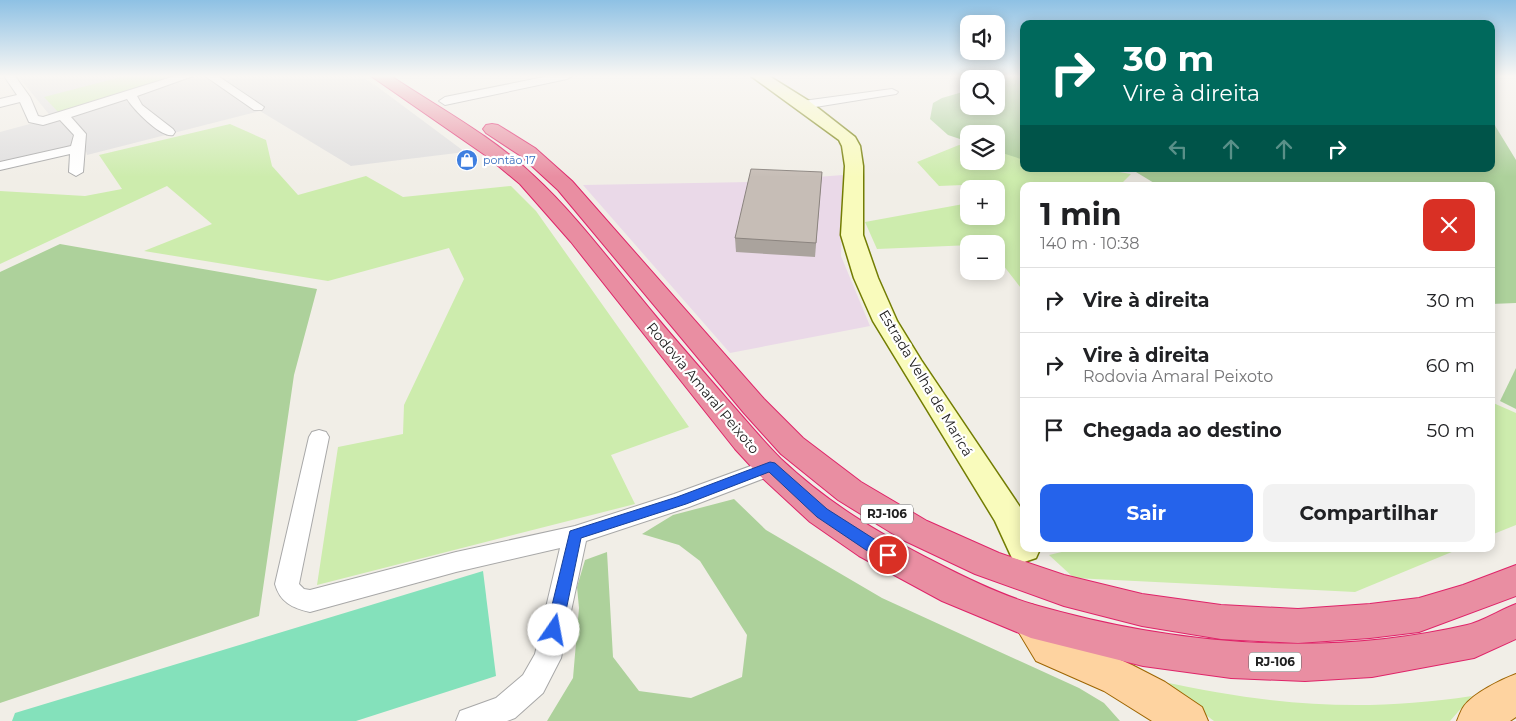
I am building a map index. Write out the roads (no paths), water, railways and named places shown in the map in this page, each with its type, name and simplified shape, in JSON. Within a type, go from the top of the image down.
[{"type":"highway","name":"Rodovia Amaral Peixoto","points":[[430,110],[492,151],[528,180],[579,237],[746,441],[770,466],[822,513],[871,546],[955,590],[1031,621],[1143,648],[1231,660],[1305,663],[1372,659],[1474,641],[1516,621]]},
{"type":"highway","name":"Rodovia Amaral Peixoto","points":[[459,110],[527,152],[548,169],[579,200],[749,401],[792,446],[846,489],[903,524],[974,559],[1037,581],[1121,606],[1180,616],[1263,626],[1333,626],[1418,615],[1482,594],[1516,580]]},
{"type":"main road","points":[[1031,621],[1050,648],[1118,678],[1151,696],[1186,721]]},
{"type":"main road","points":[[1478,721],[1516,693]]},
{"type":"street","points":[[29,110],[33,120],[43,121],[83,110]]},
{"type":"street","points":[[142,110],[168,132]]},
{"type":"street","name":"Estrada Velha de Maricá","points":[[810,110],[846,137],[850,146],[854,166],[852,235],[866,278],[885,321],[1009,516],[1020,539]]},
{"type":"street","points":[[63,116],[80,134],[77,148],[76,172]]},
{"type":"street","points":[[0,166],[77,148]]},
{"type":"street","points":[[319,437],[287,584],[289,591],[302,600],[324,599],[456,562],[575,535],[681,501],[770,466]]},
{"type":"street","points":[[470,721],[505,708],[533,684],[548,658],[575,535]]},
{"type":"street","name":"Estrada Velha de Maricá","points":[[1026,552],[1037,581]]},
{"type":"place","name":"pontão 17","points":[[467,160]]}]
